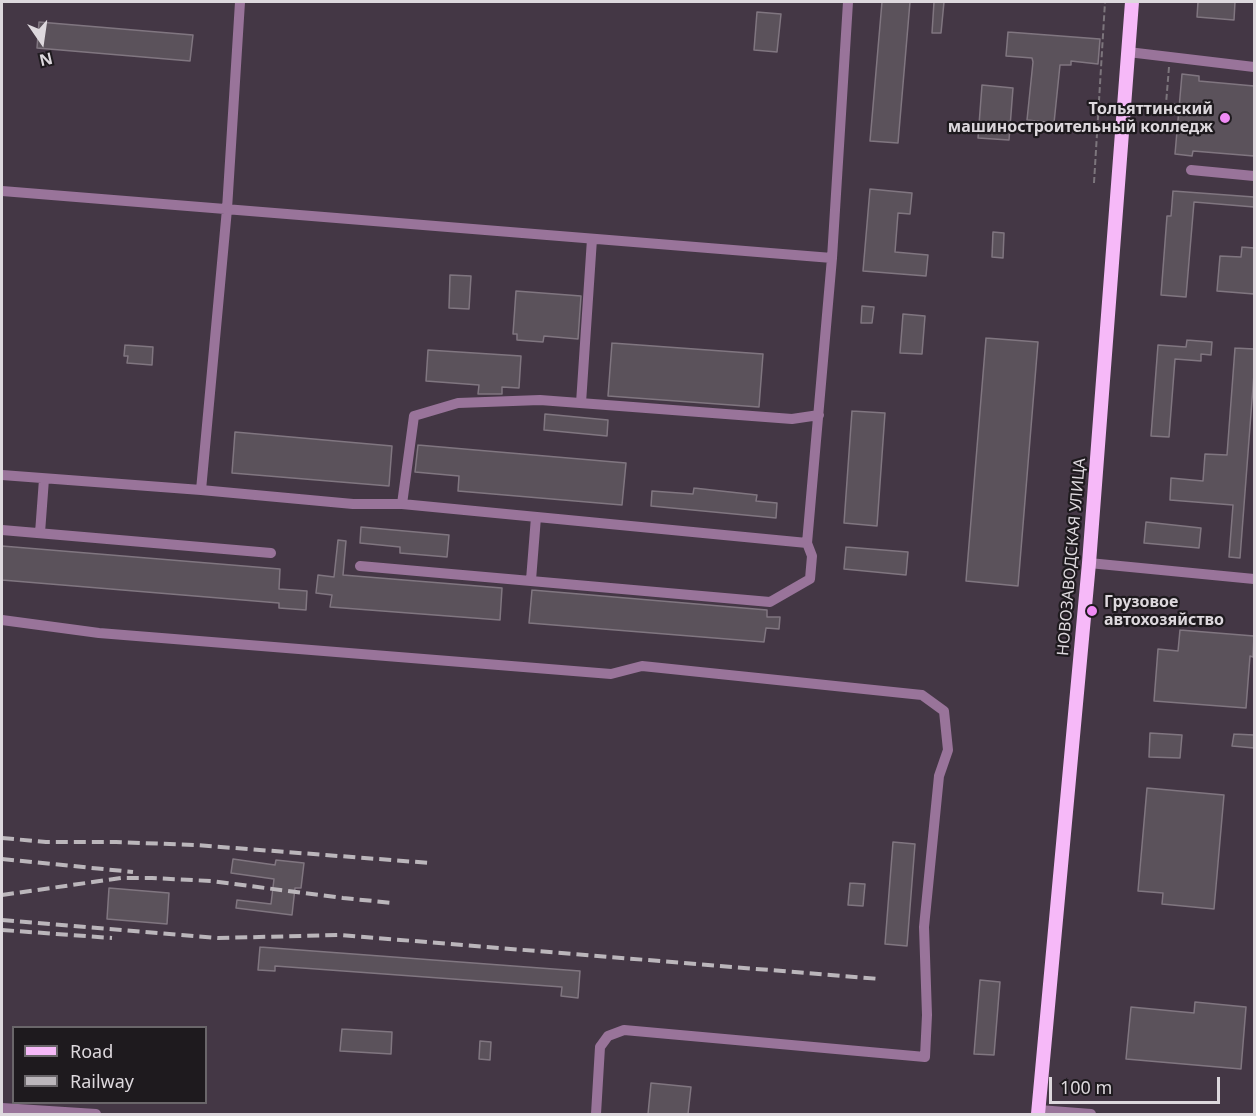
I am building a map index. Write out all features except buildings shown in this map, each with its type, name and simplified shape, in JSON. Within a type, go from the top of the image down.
[{"type":"main road","name":"НОВОЗАВОДСКАЯ УЛИЦА","points":[[1039,1112],[1089,562],[1132,2]]},
{"type":"street","points":[[201,490],[227,210],[240,2]]},
{"type":"street","points":[[360,566],[770,602],[810,579],[813,556],[807,543],[832,258],[848,2]]},
{"type":"street","points":[[1128,52],[1254,67]]},
{"type":"street","points":[[1191,170],[1254,176]]},
{"type":"street","points":[[2,191],[832,258]]},
{"type":"street","points":[[581,403],[592,239]]},
{"type":"street","points":[[402,504],[414,416],[458,403],[540,400],[792,419],[819,415]]},
{"type":"street","points":[[2,475],[353,504],[402,504],[807,543]]},
{"type":"street","points":[[40,533],[44,479]]},
{"type":"street","points":[[531,580],[536,517]]},
{"type":"street","points":[[2,530],[271,553]]},
{"type":"street","points":[[1089,562],[1254,579]]},
{"type":"street","points":[[2,620],[99,633],[611,674],[642,666],[922,695],[944,711],[948,750],[939,776],[924,927],[927,1015],[925,1057],[624,1030],[608,1036],[600,1047],[596,1114]]},
{"type":"street","points":[[2,1108],[96,1114]]},
{"type":"street","points":[[1039,1112],[1091,1114]]},
{"type":"path","points":[[1094,183],[1105,2]]},
{"type":"path","points":[[1169,57],[1166,104],[1179,105]]},
{"type":"shaded area","points":[[2,2],[1131,2],[1038,1114],[2,1114]]},
{"type":"shaded area","points":[[1136,2],[1254,2],[1254,575],[1092,561]]},
{"type":"shaded area","points":[[1092,565],[1254,580],[1254,1114],[1114,1114],[1042,1108]]},
{"type":"railway","points":[[2,838],[46,842],[195,845],[430,863]]},
{"type":"railway","points":[[2,859],[133,872]]},
{"type":"railway","points":[[2,895],[121,878],[152,878],[211,881],[393,903]]},
{"type":"railway","points":[[2,920],[218,938],[340,935],[880,979]]},
{"type":"railway","points":[[2,930],[112,938]]},
{"type":"place","name":"Тольяттинский машиностроительный колледж","points":[[1225,118]]},
{"type":"place","name":"Грузовое автохозяйство","points":[[1092,611]]}]
